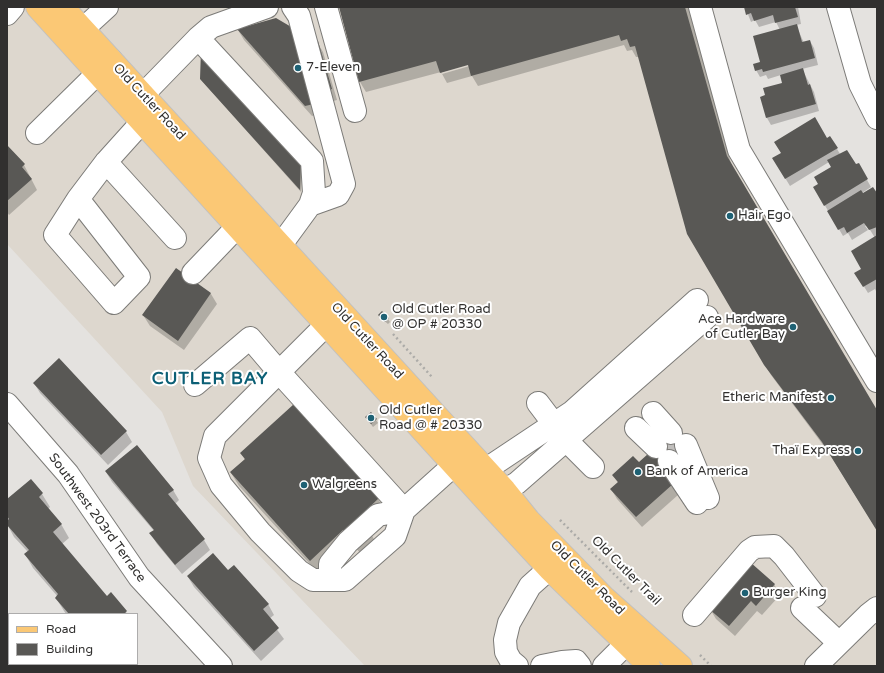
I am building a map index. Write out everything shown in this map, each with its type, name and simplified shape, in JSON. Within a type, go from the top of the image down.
[{"type":"main road","name":"Old Cutler Road","points":[[37,7],[76,36],[104,66],[138,109],[244,220],[469,472],[549,569],[633,637],[689,660]]},
{"type":"main road","name":"Old Cutler Road","points":[[63,7],[76,36]]},
{"type":"main road","name":"Old Cutler Road","points":[[333,319],[469,472]]},
{"type":"main road","points":[[469,472],[484,486],[495,492],[505,490]]},
{"type":"main road","name":"Old Cutler Road","points":[[505,490],[529,520],[595,587],[633,637],[649,666]]},
{"type":"street","points":[[7,14],[13,7]]},
{"type":"street","points":[[76,36],[108,7]]},
{"type":"street","points":[[78,199],[106,162],[138,109],[198,38],[211,27],[267,7]]},
{"type":"street","points":[[293,7],[299,16],[344,184],[338,195],[310,205]]},
{"type":"street","points":[[326,7],[355,111]]},
{"type":"street","points":[[700,7],[739,150],[877,381]]},
{"type":"street","points":[[838,7],[860,84],[877,118]]},
{"type":"street","points":[[198,38],[312,161],[314,193],[310,205],[273,253]]},
{"type":"street","points":[[37,133],[104,66]]},
{"type":"street","points":[[106,162],[175,238]]},
{"type":"street","points":[[193,273],[244,220]]},
{"type":"street","points":[[505,490],[517,483],[560,432],[572,412],[702,309]]},
{"type":"street","points":[[333,319],[215,436],[209,458],[221,485],[260,532],[299,571],[321,580],[345,580],[395,536],[404,510],[469,472],[560,432]]},
{"type":"street","points":[[195,385],[250,338],[404,510]]},
{"type":"street","points":[[538,403],[560,432],[593,467]]},
{"type":"street","name":"Southwest 203rd Terrace","points":[[7,404],[68,474],[139,577],[221,666]]},
{"type":"street","points":[[644,421],[670,447],[703,501]]},
{"type":"street","points":[[694,615],[749,551],[755,547],[774,546],[784,556],[808,602],[838,643]]},
{"type":"street","points":[[517,666],[511,661],[506,652],[504,640],[522,598],[530,586],[549,569]]},
{"type":"street","points":[[816,666],[838,643],[877,608]]},
{"type":"street","points":[[604,666],[633,637]]},
{"type":"street","points":[[542,666],[576,661],[580,666]]},
{"type":"path","name":"Old Cutler Trail","points":[[559,519],[636,596]]},
{"type":"path","points":[[689,660],[712,666]]},
{"type":"shaded area","points":[[7,7],[701,7],[732,147],[877,391],[877,666],[365,666],[193,486],[162,412],[7,244]]},
{"type":"building","points":[[339,7],[685,7],[727,156],[877,410],[877,531],[822,442],[764,365],[687,234],[635,46],[630,47],[627,39],[621,41],[619,35],[471,76],[468,65],[440,73],[436,61],[359,82]]},
{"type":"building","points":[[744,7],[795,7],[798,17],[775,23],[773,15],[754,21],[751,13],[746,15]]},
{"type":"building","name":"7-Eleven","points":[[276,18],[293,28],[299,46],[318,41],[332,89],[312,95],[314,104],[305,106],[237,29]]},
{"type":"building","points":[[797,24],[802,42],[810,40],[815,58],[763,72],[762,69],[755,71],[753,64],[760,62],[753,36]]},
{"type":"building","points":[[201,50],[301,161],[300,190],[200,79]]},
{"type":"building","points":[[803,68],[816,104],[766,118],[760,97],[765,95],[763,88],[782,83],[780,75]]},
{"type":"building","points":[[815,117],[827,138],[830,136],[838,148],[785,179],[772,158],[781,153],[774,142]]},
{"type":"building","points":[[7,145],[25,164],[22,167],[32,179],[7,201]]},
{"type":"building","points":[[847,150],[856,164],[859,163],[868,179],[824,206],[813,187],[818,184],[814,177],[831,167],[827,160]]},
{"type":"building","points":[[873,187],[877,193],[877,227],[869,230],[864,223],[847,233],[844,227],[838,230],[827,211],[861,190],[863,193]]},
{"type":"building","points":[[877,235],[877,279],[863,287],[854,273],[861,269],[851,251]]},
{"type":"building","points":[[176,268],[211,293],[178,341],[142,315]]},
{"type":"building","points":[[382,311],[389,318],[385,322],[378,315]]},
{"type":"building","points":[[59,358],[127,431],[101,455],[33,383]]},
{"type":"building","name":"Walgreens","points":[[294,404],[379,498],[359,517],[369,529],[355,543],[343,530],[310,561],[230,472],[245,459],[240,453]]},
{"type":"building","points":[[371,412],[377,419],[371,424],[365,417]]},
{"type":"building","name":"Bank of America","points":[[676,429],[689,443],[659,469],[673,484],[636,517],[610,489],[618,482],[612,475],[633,456],[639,462]]},
{"type":"building","points":[[137,445],[174,490],[168,494],[205,539],[175,565],[149,533],[154,530],[105,471]]},
{"type":"building","points":[[31,479],[43,493],[39,497],[62,524],[53,532],[107,596],[111,592],[127,611],[125,613],[68,613],[55,598],[58,594],[24,554],[29,550],[7,525],[7,521],[9,519],[7,516],[7,499]]},
{"type":"building","points":[[213,553],[228,570],[234,565],[269,604],[263,609],[279,628],[254,651],[187,576]]},
{"type":"building","name":"Burger King","points":[[750,562],[775,584],[756,606],[751,601],[729,626],[709,609]]},
{"type":"building","points":[[7,627],[8,665],[33,665],[7,666]]},
{"type":"tunnel","points":[[661,442],[676,455]]},
{"type":"place","name":"7-Eleven","points":[[298,68]]},
{"type":"place","name":"Hair Ego","points":[[730,216]]},
{"type":"place","name":"Old Cutler Road @ OP # 20330","points":[[384,317]]},
{"type":"place","name":"Ace Hardware of Cutler Bay","points":[[793,327]]},
{"type":"place","name":"Etheric Manifest","points":[[831,398]]},
{"type":"place","name":"Old Cutler Road @ # 20330","points":[[371,418]]},
{"type":"place","name":"Thaï Express","points":[[858,451]]},
{"type":"place","name":"Bank of America","points":[[638,472]]},
{"type":"place","name":"Walgreens","points":[[304,485]]},
{"type":"place","name":"Burger King","points":[[745,593]]},
{"type":"district","name":"CUTLER BAY","points":[[210,380]]}]
